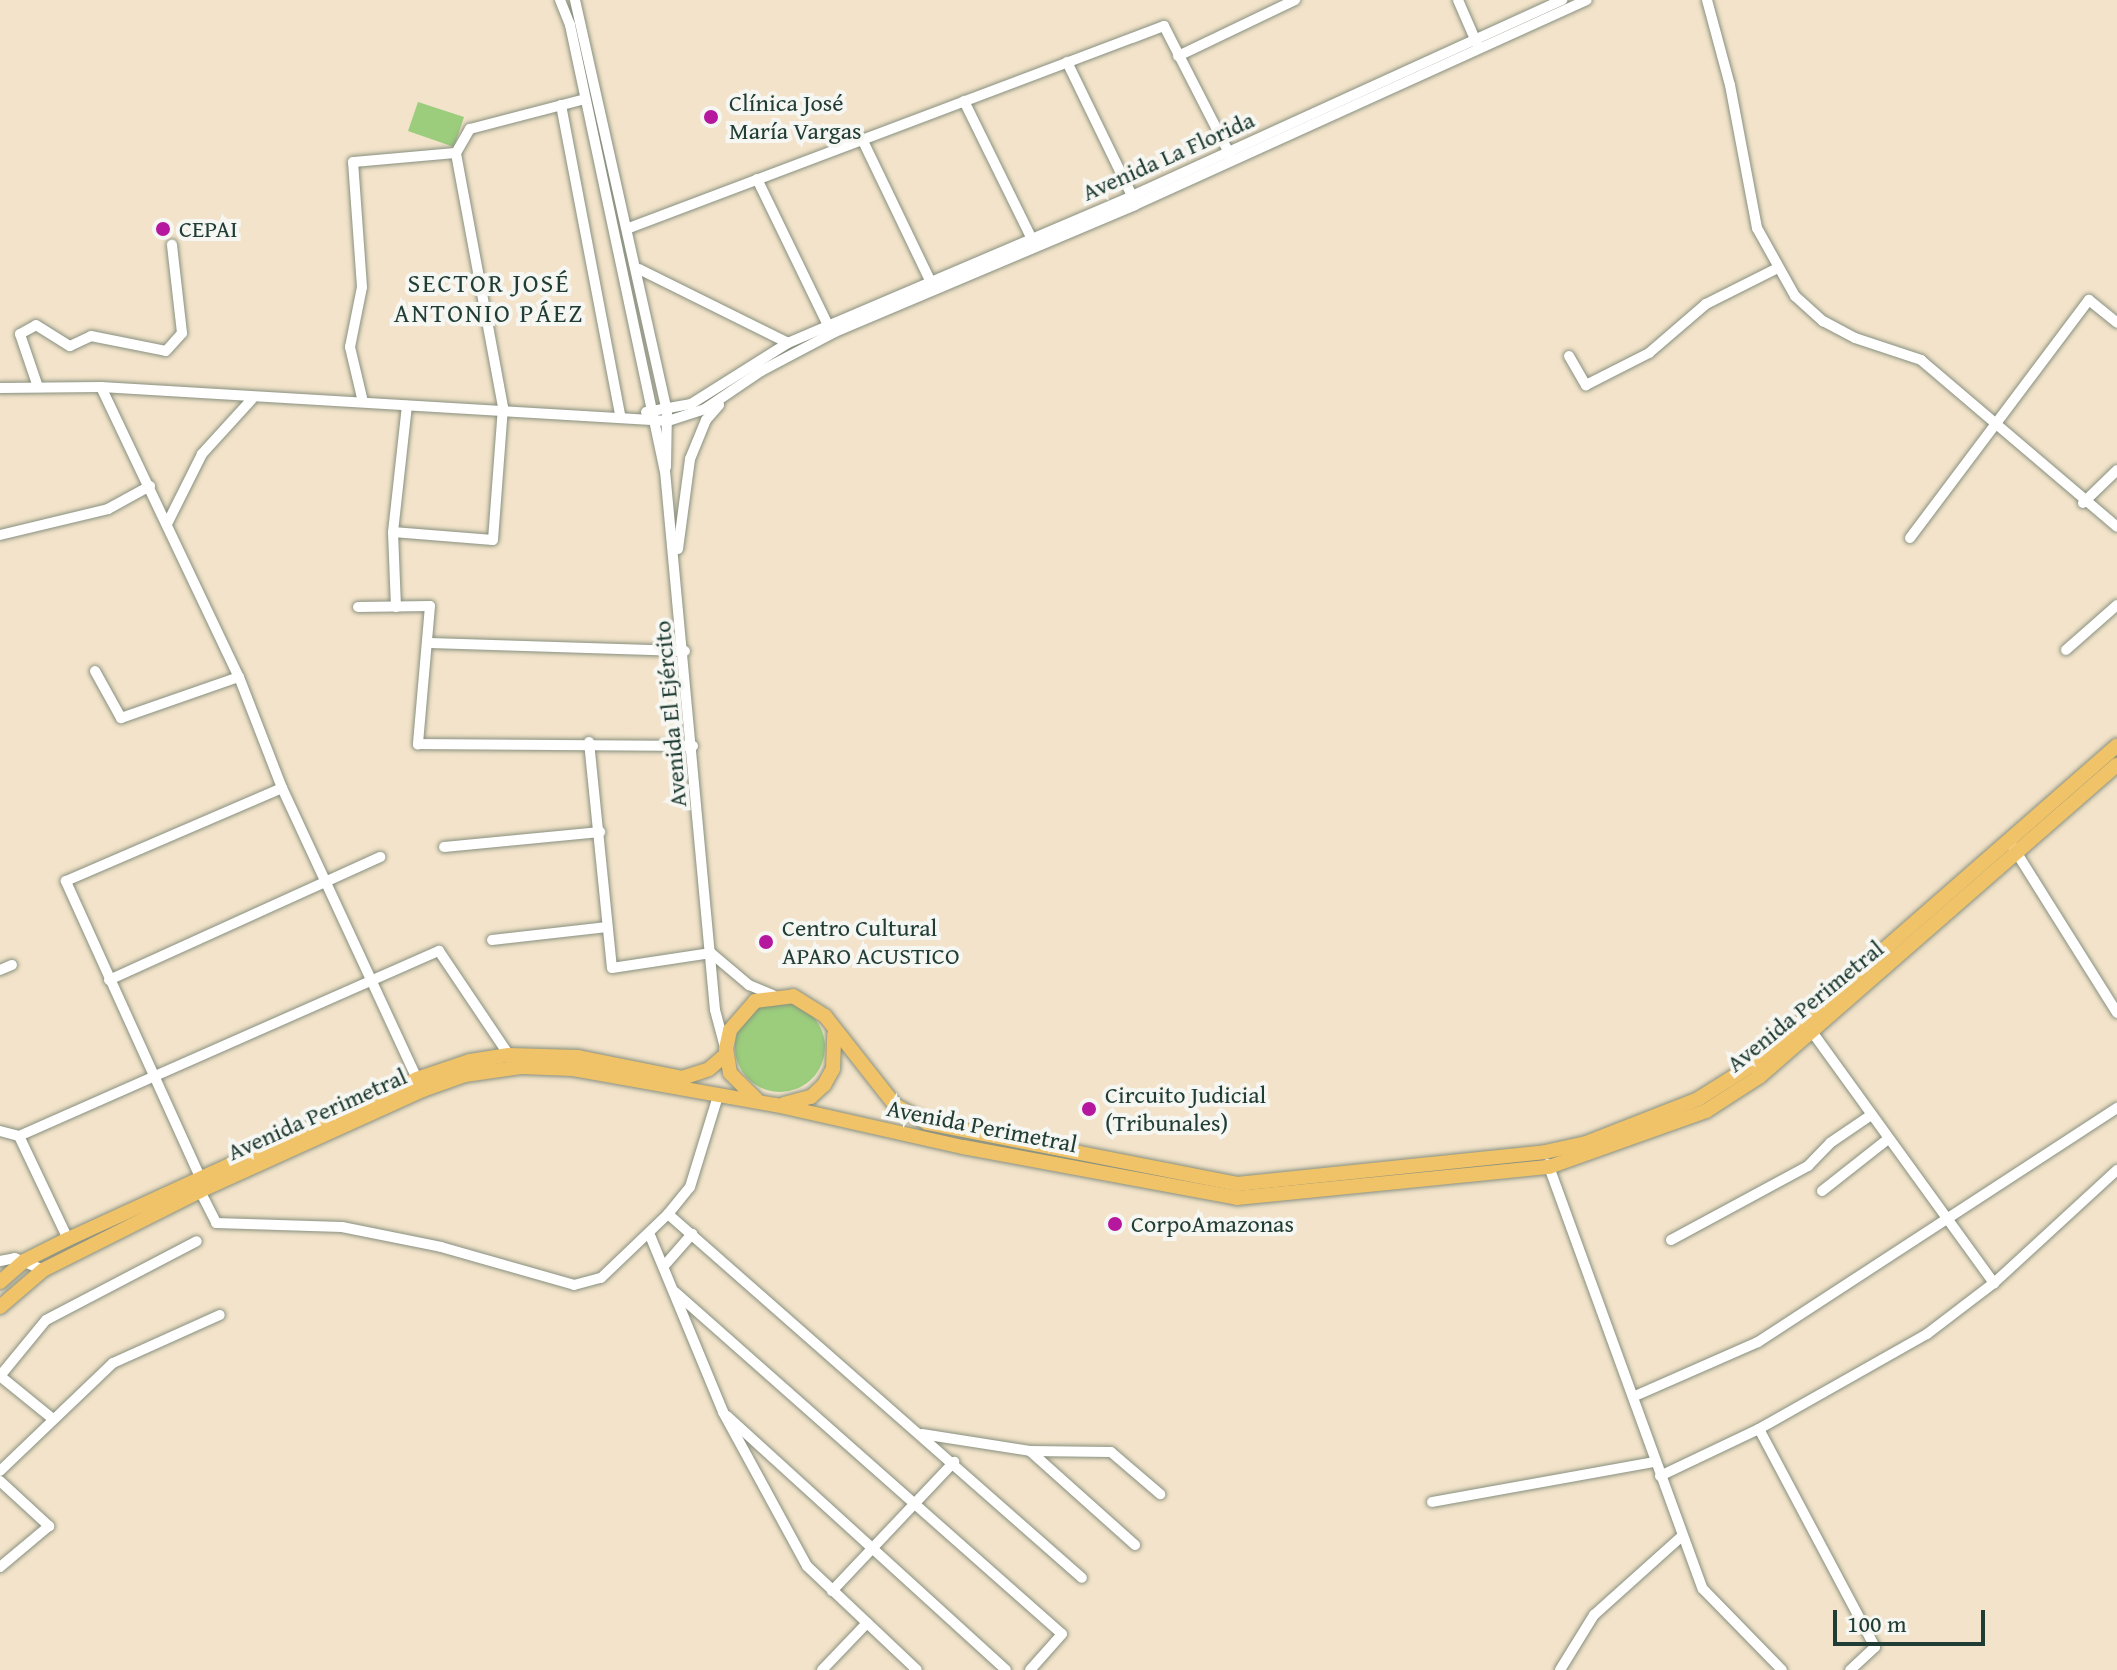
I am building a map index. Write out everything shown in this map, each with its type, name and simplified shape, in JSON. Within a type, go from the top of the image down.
[{"type":"main road","name":"Avenida Perimetral","points":[[2014,848],[2117,745]]},
{"type":"main road","name":"Avenida Perimetral","points":[[0,1282],[24,1261],[68,1239],[200,1184],[465,1075],[522,1067],[573,1069],[776,1105],[963,1147],[1237,1198],[1547,1160],[1706,1111],[2014,848],[2117,765]]},
{"type":"main road","points":[[773,995],[811,1003],[834,1034],[835,1060],[824,1085],[811,1097],[776,1105],[741,1089],[726,1051],[740,1013],[773,995]]},
{"type":"main road","name":"Avenida Perimetral","points":[[834,1034],[895,1105],[927,1123],[1237,1184],[1547,1160]]},
{"type":"main road","name":"Avenida Perimetral","points":[[0,1307],[43,1270],[200,1184],[417,1079],[470,1061],[509,1055],[578,1057],[682,1078],[709,1069],[726,1051]]},
{"type":"street","name":"Avenida El Ejército","points":[[560,0],[585,99],[650,417],[665,471]]},
{"type":"street","name":"Avenida El Ejército","points":[[575,0],[639,269],[667,415],[665,471],[685,651],[715,1010],[726,1051]]},
{"type":"street","points":[[1178,56],[1295,0]]},
{"type":"street","points":[[1458,0],[1478,46]]},
{"type":"street","name":"Avenida La Florida","points":[[667,415],[706,397],[788,343],[1478,46],[1562,0]]},
{"type":"street","points":[[0,388],[101,387],[252,399],[503,407],[650,417],[667,415],[731,393],[835,332],[1587,0]]},
{"type":"street","points":[[1707,0],[1730,85],[1757,228],[1776,269],[1795,296],[1823,321],[1921,360],[2083,503],[2117,527]]},
{"type":"street","points":[[629,228],[1164,26],[1229,153]]},
{"type":"street","points":[[1067,62],[1132,196]]},
{"type":"street","points":[[393,532],[493,540],[503,407],[456,153],[470,129],[585,99]]},
{"type":"street","points":[[964,101],[1031,237]]},
{"type":"street","points":[[561,105],[620,415]]},
{"type":"street","points":[[862,139],[930,280]]},
{"type":"street","points":[[363,402],[350,347],[362,287],[353,162],[456,153]]},
{"type":"street","points":[[757,179],[828,325]]},
{"type":"street","points":[[38,387],[20,334],[36,325],[70,346],[91,336],[166,351],[182,333],[172,245]]},
{"type":"street","points":[[639,269],[788,343]]},
{"type":"street","points":[[1569,356],[1586,385],[1649,353],[1706,304],[1776,269]]},
{"type":"street","points":[[1910,538],[1993,423],[2089,300],[2117,323]]},
{"type":"street","points":[[101,387],[168,522],[239,677],[282,788],[417,1079]]},
{"type":"street","points":[[676,567],[690,459],[706,420],[731,393]]},
{"type":"street","points":[[168,522],[202,454],[252,399]]},
{"type":"street","points":[[396,607],[393,532],[407,406]]},
{"type":"street","points":[[2083,503],[2117,470]]},
{"type":"street","points":[[0,535],[108,509],[150,486]]},
{"type":"street","points":[[2066,650],[2117,605]]},
{"type":"street","points":[[358,607],[430,606],[418,744],[589,742],[693,746]]},
{"type":"street","points":[[427,643],[685,651]]},
{"type":"street","points":[[95,671],[121,718],[239,677]]},
{"type":"street","points":[[589,742],[612,968],[711,953],[749,985],[773,995]]},
{"type":"street","points":[[282,788],[66,881],[216,1223],[342,1227],[441,1247],[574,1285],[601,1278],[668,1214],[690,1187],[718,1096]]},
{"type":"street","points":[[444,847],[600,832]]},
{"type":"street","points":[[2014,848],[2117,1013]]},
{"type":"street","points":[[109,980],[380,857]]},
{"type":"street","points":[[492,940],[607,927]]},
{"type":"street","points":[[0,1131],[19,1136],[439,951],[509,1055]]},
{"type":"street","points":[[0,970],[12,965]]},
{"type":"street","points":[[1808,1027],[1994,1283]]},
{"type":"street","points":[[1635,1396],[1758,1342],[2117,1108]]},
{"type":"street","points":[[1671,1240],[1808,1166],[1830,1143],[1871,1115]]},
{"type":"street","points":[[19,1136],[68,1239]]},
{"type":"street","points":[[1822,1191],[1888,1139]]},
{"type":"street","points":[[1547,1160],[1635,1396],[1681,1537],[1703,1589],[1782,1670]]},
{"type":"street","points":[[1660,1476],[1759,1429],[1927,1334],[1994,1283],[2117,1170]]},
{"type":"street","points":[[668,1214],[954,1462],[1082,1578]]},
{"type":"street","points":[[649,1233],[723,1412],[807,1566],[917,1670]]},
{"type":"street","points":[[664,1266],[692,1234]]},
{"type":"street","points":[[53,1419],[0,1376],[46,1320],[197,1241]]},
{"type":"street","points":[[0,1261],[24,1261],[43,1270]]},
{"type":"street","points":[[675,1292],[1062,1634],[1030,1670]]},
{"type":"street","points":[[0,1471],[113,1363],[220,1315]]},
{"type":"street","points":[[723,1412],[1006,1670]]},
{"type":"street","points":[[1759,1429],[1875,1647],[1850,1670]]},
{"type":"street","points":[[920,1433],[1030,1451],[1111,1452],[1160,1494]]},
{"type":"street","points":[[1030,1451],[1135,1545]]},
{"type":"street","points":[[832,1591],[954,1462]]},
{"type":"street","points":[[1432,1502],[1655,1462]]},
{"type":"street","points":[[0,1481],[49,1526],[0,1567]]},
{"type":"street","points":[[1560,1670],[1594,1615],[1681,1537]]},
{"type":"street","points":[[822,1670],[867,1623]]},
{"type":"green space","points":[[418,102],[464,117],[454,147],[408,131]]},
{"type":"green space","points":[[780,1002],[805,1010],[817,1022],[825,1047],[817,1072],[805,1084],[780,1092],[755,1084],[743,1072],[735,1047],[743,1022],[755,1010]]},
{"type":"place","name":"Clínica José María Vargas","points":[[711,117]]},
{"type":"place","name":"CEPAI","points":[[163,229]]},
{"type":"place","name":"Centro Cultural APARO ACUSTICO","points":[[766,942]]},
{"type":"place","name":"Circuito Judicial (Tribunales)","points":[[1089,1109]]},
{"type":"place","name":"CorpoAmazonas","points":[[1115,1224]]},
{"type":"district","name":"SECTOR JOSÉ ANTONIO PÁEZ","points":[[489,298]]}]
